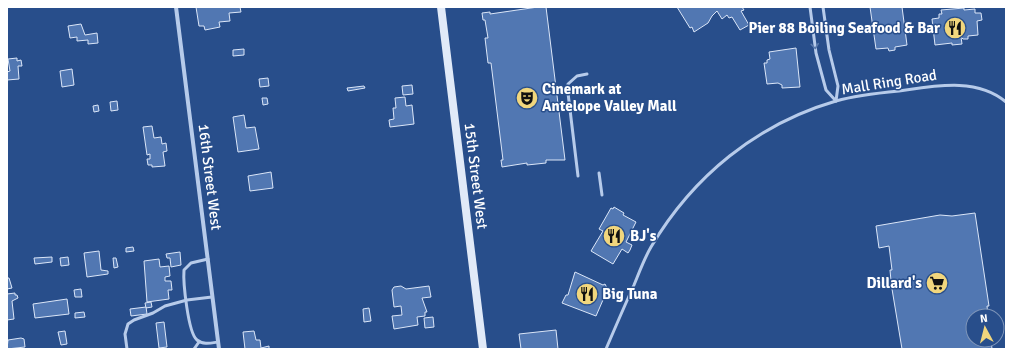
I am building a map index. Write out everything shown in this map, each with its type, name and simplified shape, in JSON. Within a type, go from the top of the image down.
[{"type":"street","name":"16th Street West","points":[[176,7],[219,349]]},
{"type":"street","name":"15th Street West","points":[[440,7],[484,349]]},
{"type":"lane","points":[[810,7],[816,53],[826,90],[836,101]]},
{"type":"lane","points":[[823,7],[838,86],[836,101]]},
{"type":"lane","points":[[578,176],[568,84],[577,76],[587,74]]},
{"type":"lane","name":"Mall Ring Road","points":[[606,349],[650,248],[678,205],[714,168],[744,144],[765,130],[797,114],[836,101],[856,96],[944,85],[972,87],[996,94],[1006,102]]},
{"type":"lane","points":[[599,173],[602,195]]},
{"type":"lane","points":[[208,260],[191,263],[184,270],[187,300],[192,333],[199,342],[218,342]]},
{"type":"lane","points":[[128,349],[125,334],[128,324],[165,306],[187,300],[212,297]]},
{"type":"lane","points":[[194,349],[199,342]]},
{"type":"building","points":[[196,7],[240,7],[241,12],[229,13],[230,21],[219,22],[220,27],[205,30],[204,26],[199,26]]},
{"type":"building","name":"Cinemark at Antelope Valley Mall","points":[[546,7],[565,160],[546,160],[546,163],[527,165],[527,163],[502,167],[501,160],[503,160],[491,63],[488,63],[485,38],[488,38],[485,20],[483,20],[482,13],[490,12],[490,14]]},
{"type":"building","points":[[677,7],[742,7],[744,10],[741,11],[749,25],[740,30],[732,17],[729,18],[727,15],[722,19],[717,11],[708,23],[694,32]]},
{"type":"building","points":[[870,7],[902,7],[907,45],[895,47],[895,50],[889,51],[888,48],[876,49]]},
{"type":"building","name":"Pier 88 Boiling Seafood & Bar","points":[[964,8],[964,10],[975,9],[975,13],[981,13],[982,20],[977,21],[978,35],[968,36],[968,39],[963,39],[961,37],[962,44],[952,45],[952,43],[935,45],[932,19],[939,18],[939,14],[942,14],[941,10]]},
{"type":"building","points":[[81,24],[85,35],[97,33],[98,43],[88,44],[88,40],[77,41],[77,37],[70,38],[68,26]]},
{"type":"building","name":"Pier 88 Boiling Seafood & Bar","points":[[796,48],[800,87],[782,88],[782,85],[778,83],[767,84],[764,63],[767,63],[767,60],[770,59],[769,52]]},
{"type":"building","points":[[244,49],[244,55],[233,56],[233,50]]},
{"type":"building","points":[[17,58],[17,61],[21,60],[22,66],[18,66],[19,79],[7,80],[7,72],[10,71],[8,59]]},
{"type":"building","points":[[72,69],[74,85],[62,87],[60,71]]},
{"type":"building","points":[[268,78],[269,86],[260,87],[259,79]]},
{"type":"building","points":[[412,85],[413,94],[403,95],[402,86]]},
{"type":"building","points":[[364,86],[365,88],[348,91],[347,88]]},
{"type":"building","points":[[405,97],[406,106],[412,105],[414,124],[390,127],[389,120],[394,119],[393,108],[396,108],[395,98]]},
{"type":"building","points":[[262,98],[267,98],[268,104],[263,105]]},
{"type":"building","points":[[117,101],[118,110],[111,111],[110,102]]},
{"type":"building","points":[[98,105],[99,111],[94,112],[93,106]]},
{"type":"building","points":[[244,115],[246,128],[255,127],[259,149],[238,152],[233,117]]},
{"type":"building","points":[[152,126],[154,138],[161,137],[162,144],[166,143],[167,151],[163,152],[165,166],[152,167],[152,165],[148,165],[147,159],[150,159],[150,154],[147,155],[143,127]]},
{"type":"building","points":[[271,172],[273,188],[250,191],[248,176]]},
{"type":"building","name":"BJ's","points":[[614,207],[624,213],[623,215],[636,222],[626,242],[632,245],[630,250],[628,253],[622,249],[613,264],[591,251],[603,231],[599,229],[611,208],[613,209]]},
{"type":"building","points":[[975,213],[989,306],[987,306],[987,308],[965,308],[965,348],[992,349],[902,349],[891,283],[894,283],[891,281],[890,270],[892,270],[889,246],[879,248],[876,226],[940,215],[952,216]]},
{"type":"building","points":[[133,247],[134,251],[126,252],[126,248]]},
{"type":"building","points":[[99,251],[101,270],[108,271],[108,274],[87,277],[84,253]]},
{"type":"building","points":[[180,252],[181,265],[171,267],[170,258],[167,258],[166,254]]},
{"type":"building","points":[[52,257],[52,262],[35,264],[34,258]]},
{"type":"building","points":[[68,257],[69,265],[61,266],[60,258]]},
{"type":"building","points":[[113,258],[116,258],[118,267],[114,268]]},
{"type":"building","points":[[159,259],[160,267],[169,266],[170,276],[165,277],[165,281],[171,281],[172,290],[168,290],[169,299],[147,302],[144,261]]},
{"type":"building","name":"Big Tuna","points":[[575,272],[603,285],[605,284],[609,292],[606,293],[596,316],[562,303],[566,295],[568,295]]},
{"type":"building","points":[[7,278],[9,278],[12,288],[7,289]]},
{"type":"building","points":[[401,286],[406,289],[429,286],[431,297],[422,298],[427,312],[425,312],[425,316],[417,317],[418,325],[394,329],[392,316],[402,315],[401,306],[394,307],[392,290],[394,287]]},
{"type":"building","points":[[81,289],[82,297],[75,297],[74,290]]},
{"type":"building","points":[[15,293],[18,298],[12,301],[14,319],[7,320],[7,294]]},
{"type":"building","points":[[67,299],[69,314],[35,318],[33,304]]},
{"type":"building","points":[[151,302],[152,307],[146,308],[145,303]]},
{"type":"building","points":[[146,307],[147,314],[131,316],[130,309]]},
{"type":"building","points":[[369,308],[371,321],[364,322],[363,309]]},
{"type":"building","points":[[84,312],[85,317],[75,318],[75,313]]},
{"type":"building","points":[[433,317],[434,327],[425,328],[424,318]]},
{"type":"building","points":[[164,322],[167,347],[159,348],[156,323]]},
{"type":"building","points":[[556,330],[558,349],[521,349],[519,334]]},
{"type":"building","points":[[65,331],[67,344],[61,345],[58,332]]},
{"type":"building","points":[[254,331],[256,340],[260,340],[261,348],[269,346],[269,349],[245,349],[243,332]]},
{"type":"building","points":[[24,339],[25,347],[7,349],[8,340]]},
{"type":"place","name":"Pier 88 Boiling Seafood & Bar","points":[[955,28]]},
{"type":"place","name":"Cinemark at Antelope Valley Mall","points":[[527,98]]},
{"type":"place","name":"BJ's","points":[[614,236]]},
{"type":"place","name":"Dillard's","points":[[937,283]]},
{"type":"place","name":"Big Tuna","points":[[587,294]]}]
